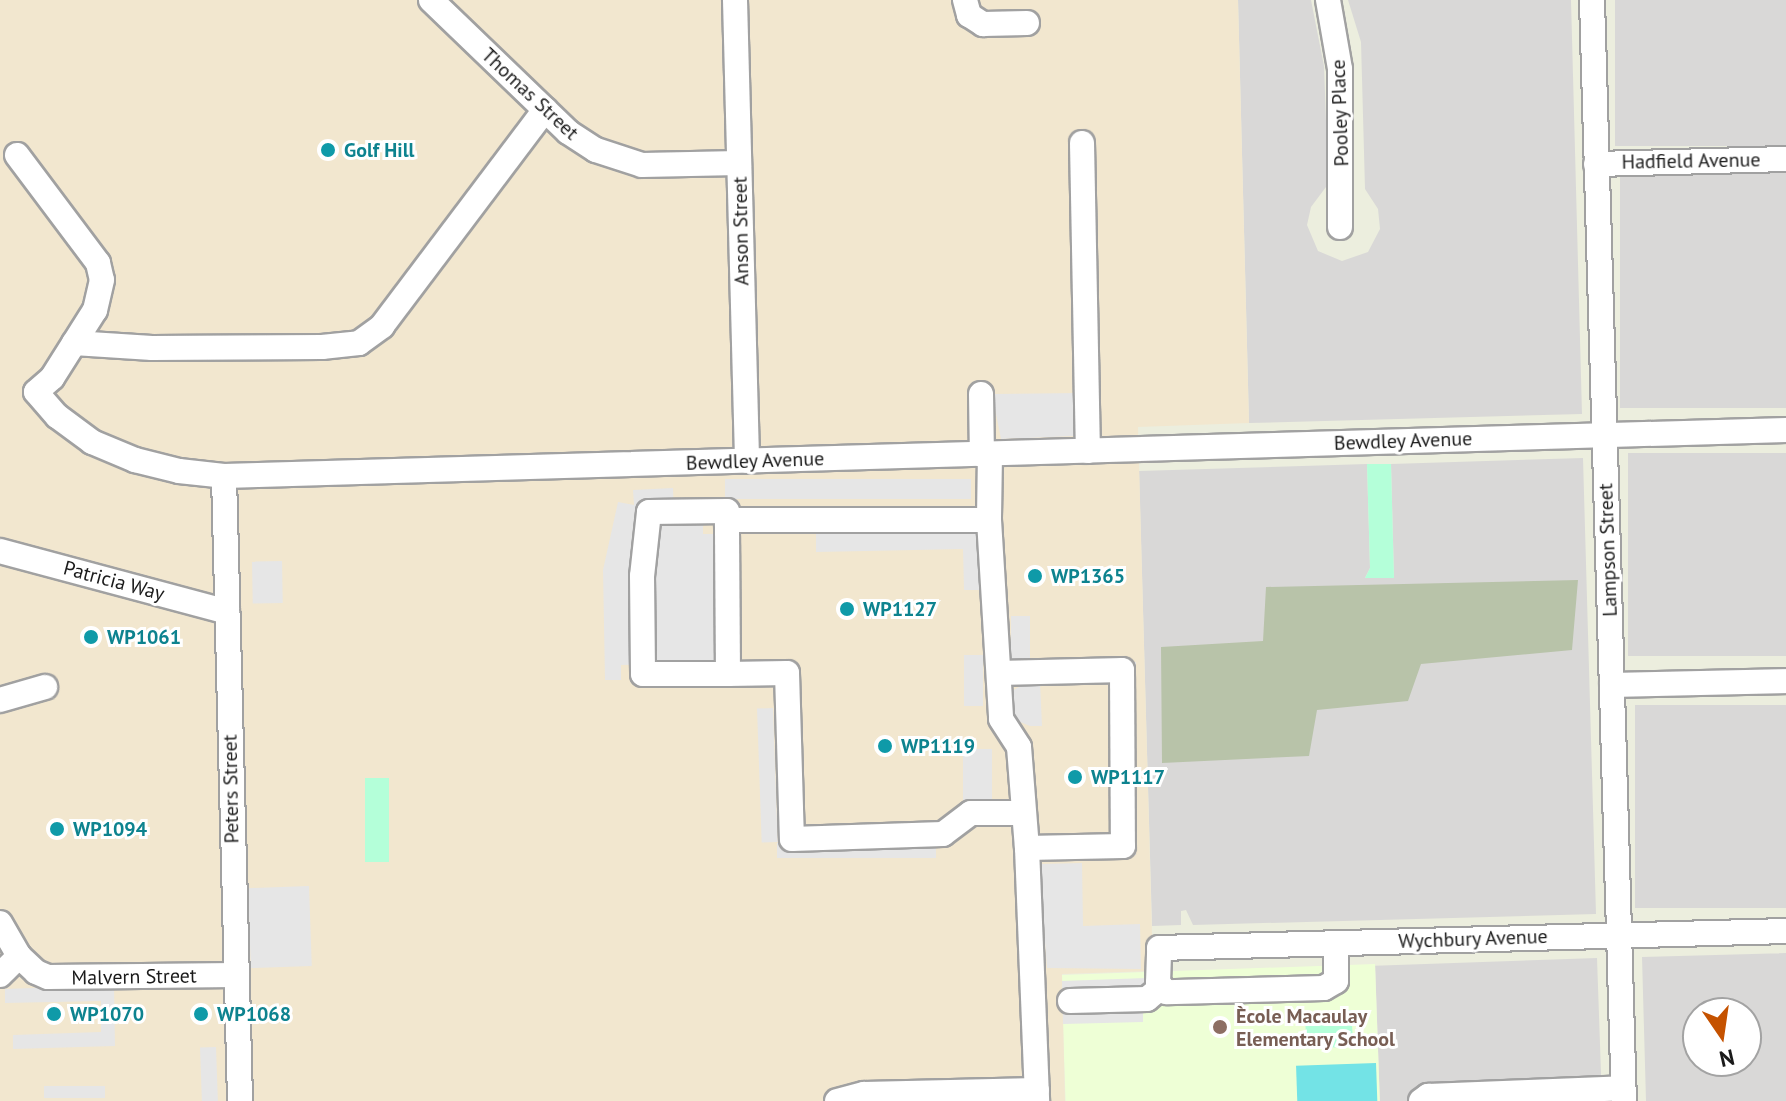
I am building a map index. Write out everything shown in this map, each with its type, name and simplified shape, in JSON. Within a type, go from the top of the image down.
[{"type":"street","name":"Thomas Street","points":[[431,0],[581,142],[626,162],[658,167],[739,163]]},
{"type":"street","name":"Anson Street","points":[[735,0],[747,461]]},
{"type":"street","points":[[965,0],[969,15],[983,24],[1027,23]]},
{"type":"street","name":"Pooley Place","points":[[1328,0],[1340,69],[1340,227]]},
{"type":"street","name":"Lampson Street","points":[[1592,0],[1624,1095]]},
{"type":"street","points":[[74,343],[152,348],[322,347],[359,343],[382,326],[545,110]]},
{"type":"street","points":[[1082,143],[1097,317],[1088,451]]},
{"type":"street","name":"Bewdley Avenue","points":[[17,155],[101,271],[100,299],[52,378],[36,392],[64,423],[92,442],[135,460],[179,471],[224,476],[1786,430]]},
{"type":"street","name":"Hadfield Avenue","points":[[1596,164],[1786,159]]},
{"type":"street","points":[[837,1101],[864,1094],[1037,1096],[1027,848],[1019,747],[1001,719],[981,394]]},
{"type":"street","name":"Peters Street","points":[[224,476],[227,612],[243,946],[236,975],[240,1101]]},
{"type":"street","points":[[728,674],[727,511],[649,512],[642,576],[643,674],[728,674],[787,673],[792,839],[943,834],[971,813],[1023,813]]},
{"type":"street","points":[[727,520],[989,520]]},
{"type":"street","name":"Patricia Way","points":[[0,551],[227,612]]},
{"type":"street","points":[[1000,673],[1122,670],[1123,846],[1027,848]]},
{"type":"street","points":[[1612,685],[1786,681]]},
{"type":"street","points":[[0,700],[45,687]]},
{"type":"street","points":[[0,923],[19,956],[0,975]]},
{"type":"street","name":"Wychbury Avenue","points":[[1160,988],[1159,948],[1786,931]]},
{"type":"street","points":[[1070,1001],[1147,999],[1160,988],[1166,992],[1331,986],[1338,976],[1336,943]]},
{"type":"street","name":"Malvern Street","points":[[19,956],[36,972],[61,979],[236,975]]},
{"type":"street","points":[[1421,1101],[1428,1096],[1624,1095]]},
{"type":"shaded area","points":[[0,0],[1238,0],[1249,423],[1138,427],[1153,971],[1062,974],[1065,1101],[0,1101]]},
{"type":"shaded area","points":[[1238,0],[1311,0],[1324,66],[1328,176],[1326,187],[1311,207],[1307,225],[1318,251],[1342,261],[1368,252],[1380,229],[1378,209],[1365,189],[1361,42],[1348,0],[1571,0],[1582,414],[1249,423]]},
{"type":"shaded area","points":[[1615,0],[1786,0],[1786,146],[1615,146]]},
{"type":"shaded area","points":[[1620,171],[1786,171],[1786,408],[1620,408]]},
{"type":"shaded area","points":[[1080,393],[1074,436],[1001,439],[992,394]]},
{"type":"shaded area","points":[[1628,453],[1786,453],[1786,656],[1628,656]]},
{"type":"shaded area","points":[[1583,458],[1596,914],[1193,925],[1186,910],[1181,911],[1181,925],[1152,926],[1139,471],[1367,464],[1370,568],[1365,578],[1394,578],[1391,464]]},
{"type":"shaded area","points":[[1367,464],[1391,464],[1394,578],[1365,578],[1370,568]]},
{"type":"shaded area","points":[[725,479],[971,479],[971,499],[725,499]]},
{"type":"shaded area","points":[[673,488],[674,517],[703,517],[703,534],[718,534],[721,663],[621,665],[621,680],[605,680],[603,570],[618,502],[634,505],[633,490]]},
{"type":"shaded area","points":[[981,530],[982,590],[964,590],[963,549],[816,552],[816,533]]},
{"type":"shaded area","points":[[282,561],[283,603],[253,604],[252,562]]},
{"type":"shaded area","points":[[1578,580],[1572,650],[1421,664],[1408,701],[1317,710],[1309,756],[1162,763],[1161,647],[1263,641],[1266,587]]},
{"type":"shaded area","points":[[1011,616],[1030,616],[1030,666],[1011,666]]},
{"type":"shaded area","points":[[964,655],[983,655],[983,706],[964,706]]},
{"type":"shaded area","points":[[1121,662],[1136,662],[1136,855],[1121,855]]},
{"type":"shaded area","points":[[1040,682],[1042,726],[1030,726],[1013,719],[1012,691],[1026,683]]},
{"type":"shaded area","points":[[1635,705],[1786,705],[1786,908],[1635,908]]},
{"type":"shaded area","points":[[773,708],[778,842],[762,842],[757,709]]},
{"type":"shaded area","points":[[963,749],[992,749],[992,803],[963,803]]},
{"type":"shaded area","points":[[365,778],[389,778],[389,862],[365,862]]},
{"type":"shaded area","points":[[777,843],[936,843],[936,858],[777,858]]},
{"type":"shaded area","points":[[1082,863],[1083,926],[1140,924],[1141,969],[1047,968],[1039,864]]},
{"type":"shaded area","points":[[309,886],[312,966],[251,968],[248,888]]},
{"type":"shaded area","points":[[1786,953],[1786,1101],[1646,1101],[1642,957]]},
{"type":"shaded area","points":[[1597,958],[1602,1101],[1380,1101],[1375,966]]},
{"type":"shaded area","name":"Ècole Macaulay Elementary School","points":[[1375,964],[1380,1101],[1066,1101],[1061,975]]},
{"type":"shaded area","points":[[1146,978],[1147,1008],[1143,1009],[1143,1022],[1063,1024],[1062,981]]},
{"type":"shaded area","points":[[114,985],[115,1046],[13,1049],[13,1035],[101,1032],[101,1001],[5,1003],[5,989]]},
{"type":"shaded area","points":[[1351,1010],[1353,1040],[1346,1047],[1315,1048],[1306,1039],[1305,1013]]},
{"type":"shaded area","points":[[216,1047],[218,1101],[202,1101],[200,1048]]},
{"type":"shaded area","points":[[1376,1063],[1377,1101],[1297,1101],[1296,1066]]},
{"type":"shaded area","points":[[44,1086],[105,1086],[105,1098],[44,1098]]},
{"type":"place","name":"Golf Hill","points":[[328,150]]},
{"type":"place","name":"WP1365","points":[[1035,576]]},
{"type":"place","name":"WP1127","points":[[847,609]]},
{"type":"place","name":"WP1061","points":[[91,637]]},
{"type":"place","name":"WP1119","points":[[885,746]]},
{"type":"place","name":"WP1117","points":[[1075,777]]},
{"type":"place","name":"WP1094","points":[[57,829]]},
{"type":"place","name":"WP1070","points":[[54,1014]]},
{"type":"place","name":"WP1068","points":[[201,1014]]},
{"type":"place","name":"Ècole Macaulay Elementary School","points":[[1220,1027]]}]
